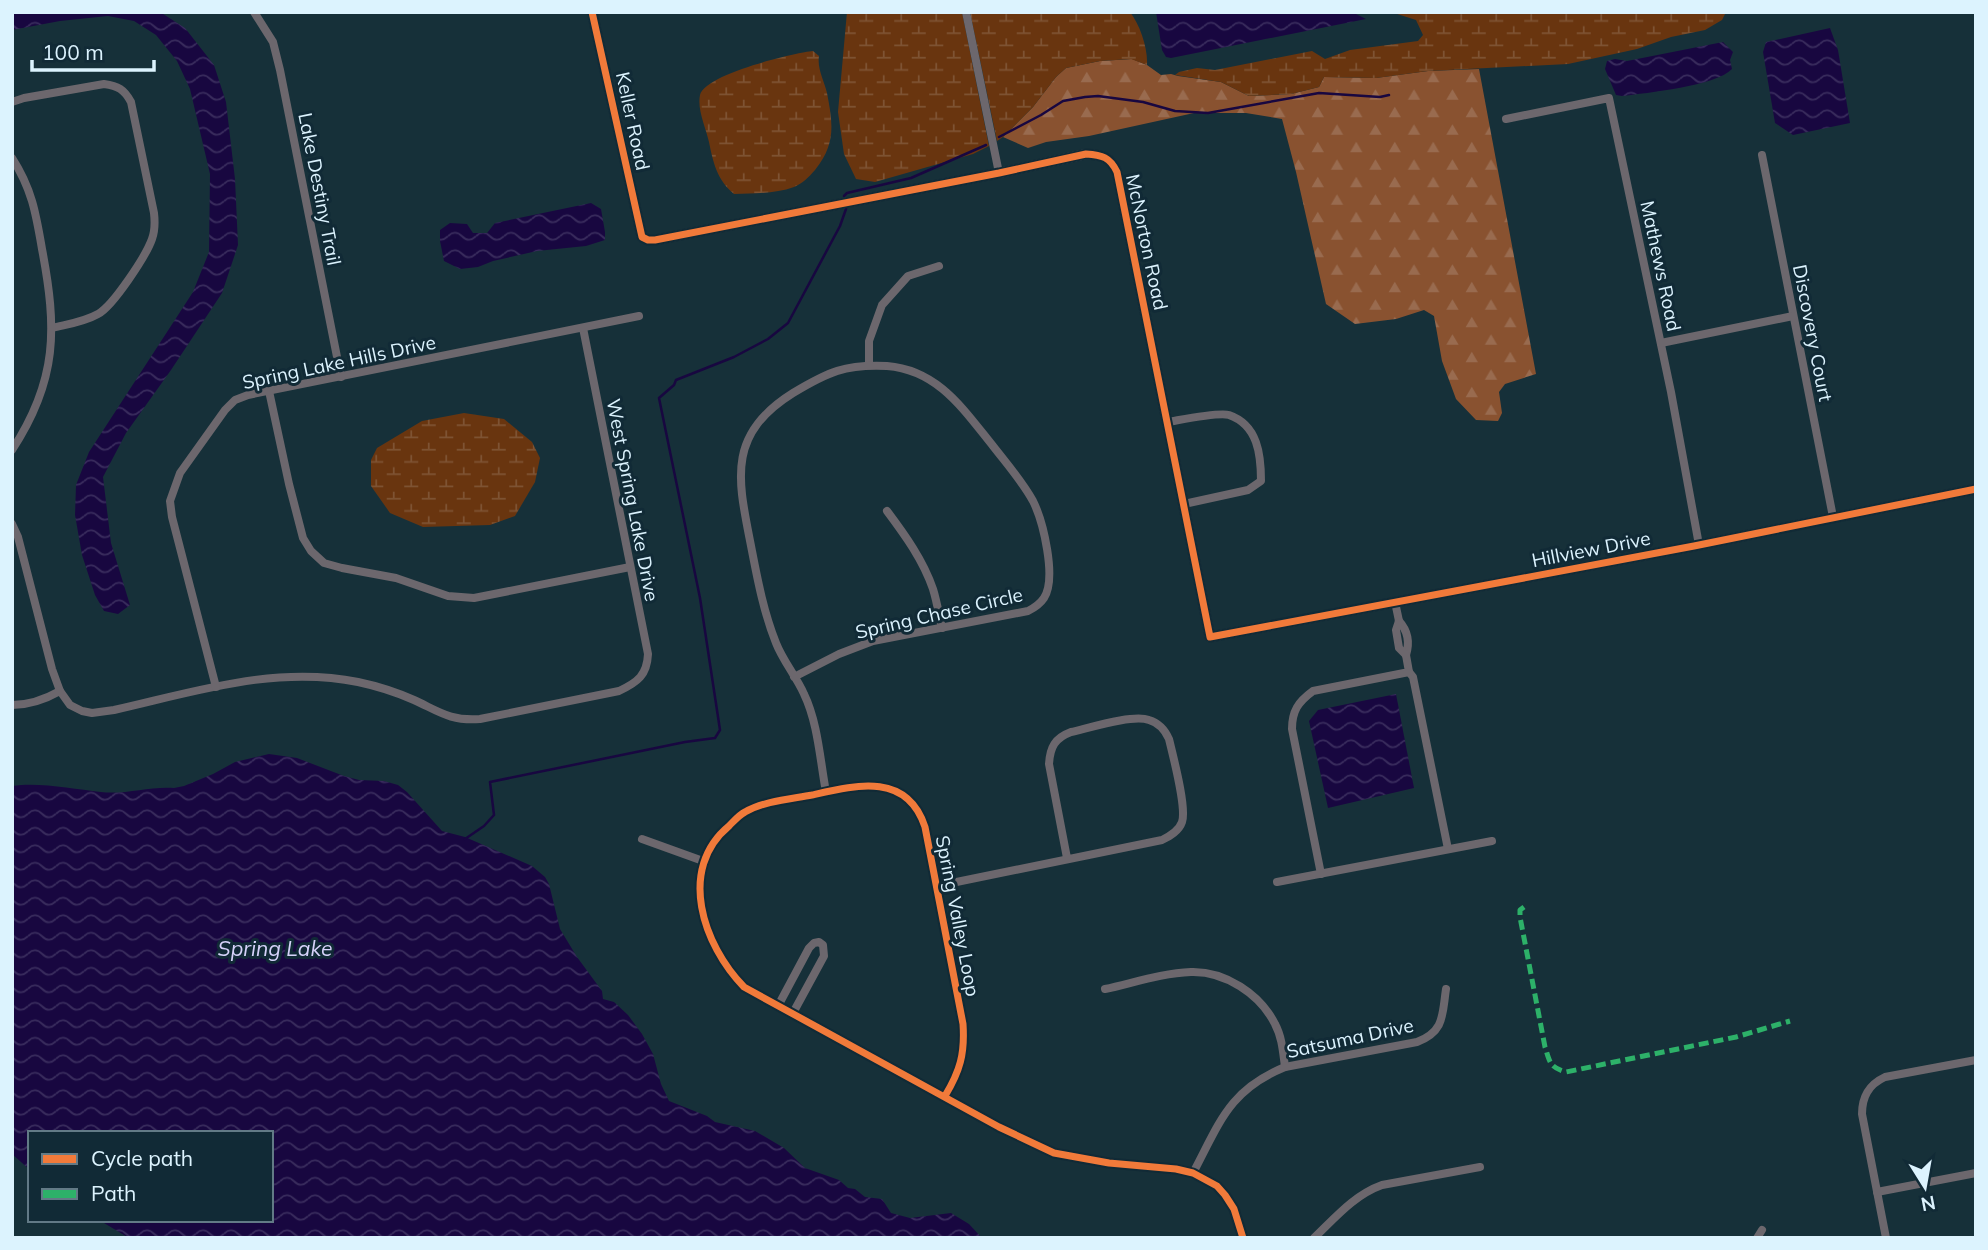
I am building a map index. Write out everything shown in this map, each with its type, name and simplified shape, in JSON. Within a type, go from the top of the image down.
[{"type":"street","name":"Lake Destiny Trail","points":[[254,12],[273,42],[280,70],[341,377]]},
{"type":"street","name":"Keller Road","points":[[592,12],[642,237]]},
{"type":"street","points":[[966,12],[999,173]]},
{"type":"street","points":[[12,102],[104,84],[116,85],[126,92],[131,102],[154,213],[153,237],[146,252],[111,302],[101,313],[52,328]]},
{"type":"street","name":"Mathews Road","points":[[1506,119],[1609,98],[1661,343],[1699,545]]},
{"type":"street","name":"McNorton Road","points":[[642,237],[655,240],[1086,154],[1107,158],[1117,172],[1210,637]]},
{"type":"street","name":"Discovery Court","points":[[1762,156],[1833,517]]},
{"type":"street","points":[[12,158],[24,177],[34,207],[50,290],[52,328],[51,351],[39,402],[12,450]]},
{"type":"street","points":[[869,365],[869,341],[882,304],[908,276],[939,266]]},
{"type":"street","name":"Spring Lake Hills Drive","points":[[216,687],[172,517],[170,500],[180,473],[235,400],[639,316]]},
{"type":"street","points":[[1661,343],[1793,316]]},
{"type":"street","name":"West Spring Lake Drive","points":[[216,687],[259,678],[325,677],[392,691],[446,716],[464,720],[619,691],[634,685],[648,665],[648,654],[583,328]]},
{"type":"street","name":"Spring Chase Circle","points":[[794,677],[839,654],[873,641],[1028,611],[1044,598],[1049,586],[1050,572],[1041,519],[1024,485],[953,396],[923,376],[897,367],[869,365],[843,368],[820,377],[776,404],[760,418],[743,454],[741,493],[764,610],[777,645],[809,708],[826,792]]},
{"type":"street","points":[[270,391],[303,538],[310,551],[324,563],[396,578],[448,596],[462,598],[474,598],[630,567]]},
{"type":"street","points":[[1167,422],[1227,414],[1244,425],[1256,440],[1261,456],[1261,481],[1248,490],[1184,504]]},
{"type":"street","name":"Hillview Drive","points":[[1210,637],[1699,545],[1976,489]]},
{"type":"street","points":[[887,511],[922,564],[933,589],[942,628]]},
{"type":"street","points":[[12,524],[18,537],[52,669],[60,691],[69,705],[92,712],[114,710],[216,687]]},
{"type":"street","points":[[1395,602],[1399,621],[1396,630],[1399,648],[1406,655]]},
{"type":"street","points":[[1399,621],[1406,628],[1409,672],[1413,677],[1448,849]]},
{"type":"street","points":[[1398,638],[1407,636]]},
{"type":"street","points":[[1321,874],[1292,729],[1292,716],[1302,699],[1313,691],[1409,672]]},
{"type":"street","points":[[12,705],[30,704],[60,691]]},
{"type":"street","points":[[937,886],[1162,839],[1174,833],[1182,822],[1183,809],[1169,739],[1157,723],[1136,718],[1071,732],[1054,743],[1049,752],[1049,764],[1067,858]]},
{"type":"street","name":"Spring Valley Loop","points":[[877,785],[894,789],[907,798],[922,816],[963,1024],[961,1064],[945,1096],[744,986],[721,958],[705,923],[700,884],[703,861],[711,844],[744,812],[826,792],[877,785]]},
{"type":"street","points":[[642,839],[703,861]]},
{"type":"street","points":[[1277,883],[1492,841]]},
{"type":"street","points":[[779,1006],[809,948],[814,943],[823,944],[824,956],[793,1013]]},
{"type":"street","points":[[1105,989],[1194,972],[1211,974],[1229,981],[1255,996],[1267,1010],[1280,1038],[1285,1067]]},
{"type":"street","name":"Satsuma Drive","points":[[1193,1172],[1227,1110],[1235,1099],[1257,1080],[1285,1067],[1428,1038],[1436,1032],[1440,1024],[1446,989]]},
{"type":"street","points":[[1886,1238],[1862,1114],[1862,1101],[1867,1090],[1885,1077],[1976,1060]]},
{"type":"street","points":[[945,1096],[999,1127],[1054,1153],[1109,1163],[1193,1172],[1217,1186],[1225,1195],[1234,1209],[1243,1238]]},
{"type":"street","points":[[1314,1238],[1368,1190],[1480,1167]]},
{"type":"street","points":[[1877,1192],[1976,1173]]},
{"type":"green space","points":[[847,12],[962,12],[989,146],[973,154],[875,182],[856,179],[844,154],[838,112]]},
{"type":"green space","points":[[970,12],[1130,12],[1143,37],[1147,65],[1131,59],[1100,61],[1066,68],[1033,107],[997,141]]},
{"type":"green space","points":[[1391,12],[1726,12],[1722,20],[1705,30],[1568,64],[1428,71],[1376,78],[1324,77],[1319,87],[1291,94],[1249,96],[1221,82],[1175,75],[1197,68],[1215,70],[1312,51],[1325,59],[1350,50],[1418,41],[1423,35],[1416,20]]},
{"type":"green space","points":[[813,51],[819,56],[831,114],[827,151],[808,178],[794,187],[772,192],[734,194],[723,183],[714,164],[701,113],[700,95],[705,87],[733,72],[770,60]]},
{"type":"green space","points":[[1132,59],[1161,75],[1171,74],[1221,82],[1249,96],[1291,94],[1319,87],[1324,77],[1376,78],[1428,71],[1479,69],[1536,374],[1505,384],[1499,392],[1502,413],[1498,421],[1476,420],[1456,399],[1442,361],[1434,316],[1424,310],[1396,319],[1355,324],[1326,304],[1282,119],[1246,113],[1194,113],[1089,136],[1046,142],[1028,148],[1003,137],[1066,68],[1100,61]]},
{"type":"green space","points":[[464,413],[504,419],[532,442],[540,458],[535,482],[515,516],[490,525],[423,527],[390,513],[371,486],[371,460],[377,448],[422,421]]},
{"type":"water","points":[[12,12],[160,12],[185,28],[214,65],[226,102],[235,179],[238,245],[222,293],[126,433],[103,477],[111,543],[130,605],[118,614],[104,611],[95,595],[82,555],[75,515],[76,485],[89,452],[193,292],[209,252],[210,174],[190,89],[177,61],[156,35],[134,21],[108,16],[12,30]]},
{"type":"water","points":[[1156,12],[1352,12],[1366,19],[1171,58],[1166,57],[1162,50]]},
{"type":"water","points":[[1830,28],[1838,50],[1850,123],[1793,135],[1775,123],[1763,52],[1766,42]]},
{"type":"water","points":[[1723,42],[1733,52],[1730,60],[1732,69],[1724,75],[1697,84],[1622,96],[1616,95],[1605,69],[1607,61],[1615,59],[1627,61]]},
{"type":"water","points":[[591,203],[601,209],[605,240],[586,246],[537,251],[478,267],[460,269],[444,261],[440,230],[450,223],[467,224],[473,233],[487,233],[495,223]]},
{"type":"water","points":[[1396,694],[1414,788],[1328,808],[1309,721],[1318,710]]},
{"type":"water","name":"Spring Lake","points":[[269,754],[297,758],[359,780],[384,781],[398,785],[442,831],[465,837],[532,866],[549,884],[560,929],[602,991],[603,999],[614,1002],[642,1034],[653,1054],[669,1101],[707,1116],[715,1122],[755,1131],[784,1148],[805,1168],[839,1180],[865,1197],[882,1199],[891,1213],[910,1218],[951,1213],[969,1224],[982,1238],[129,1238],[102,1222],[273,1222],[273,1131],[28,1131],[28,1168],[12,1154],[12,786],[45,785],[110,793],[174,788],[213,774],[235,762]]},
{"type":"waterway","points":[[999,137],[1063,101],[1085,97],[1098,96],[1143,102],[1175,111],[1208,113],[1319,93],[1380,97],[1389,95]]},
{"type":"waterway","points":[[844,196],[847,193],[911,178],[986,145]]},
{"type":"waterway","points":[[465,839],[494,815],[490,782],[715,738],[720,730],[700,598],[659,398],[676,380],[734,357],[768,339],[788,323],[840,226],[846,209]]},
{"type":"marked path","points":[[1524,907],[1520,910],[1520,917],[1545,1047],[1551,1063],[1560,1070],[1566,1072],[1736,1037],[1790,1021]]},
{"type":"cycle path","points":[[592,12],[642,237],[648,240],[1086,154],[1101,156],[1111,163],[1117,172],[1210,637],[1694,546],[1976,489]]},
{"type":"cycle path","points":[[945,1096],[960,1062],[963,1024],[925,827],[917,809],[906,797],[893,790],[862,786],[769,803],[752,808],[741,815],[713,844],[704,863],[700,885],[702,907],[717,950],[744,987],[999,1127],[1054,1153],[1193,1173],[1217,1186],[1225,1195],[1234,1209],[1243,1238]]}]
